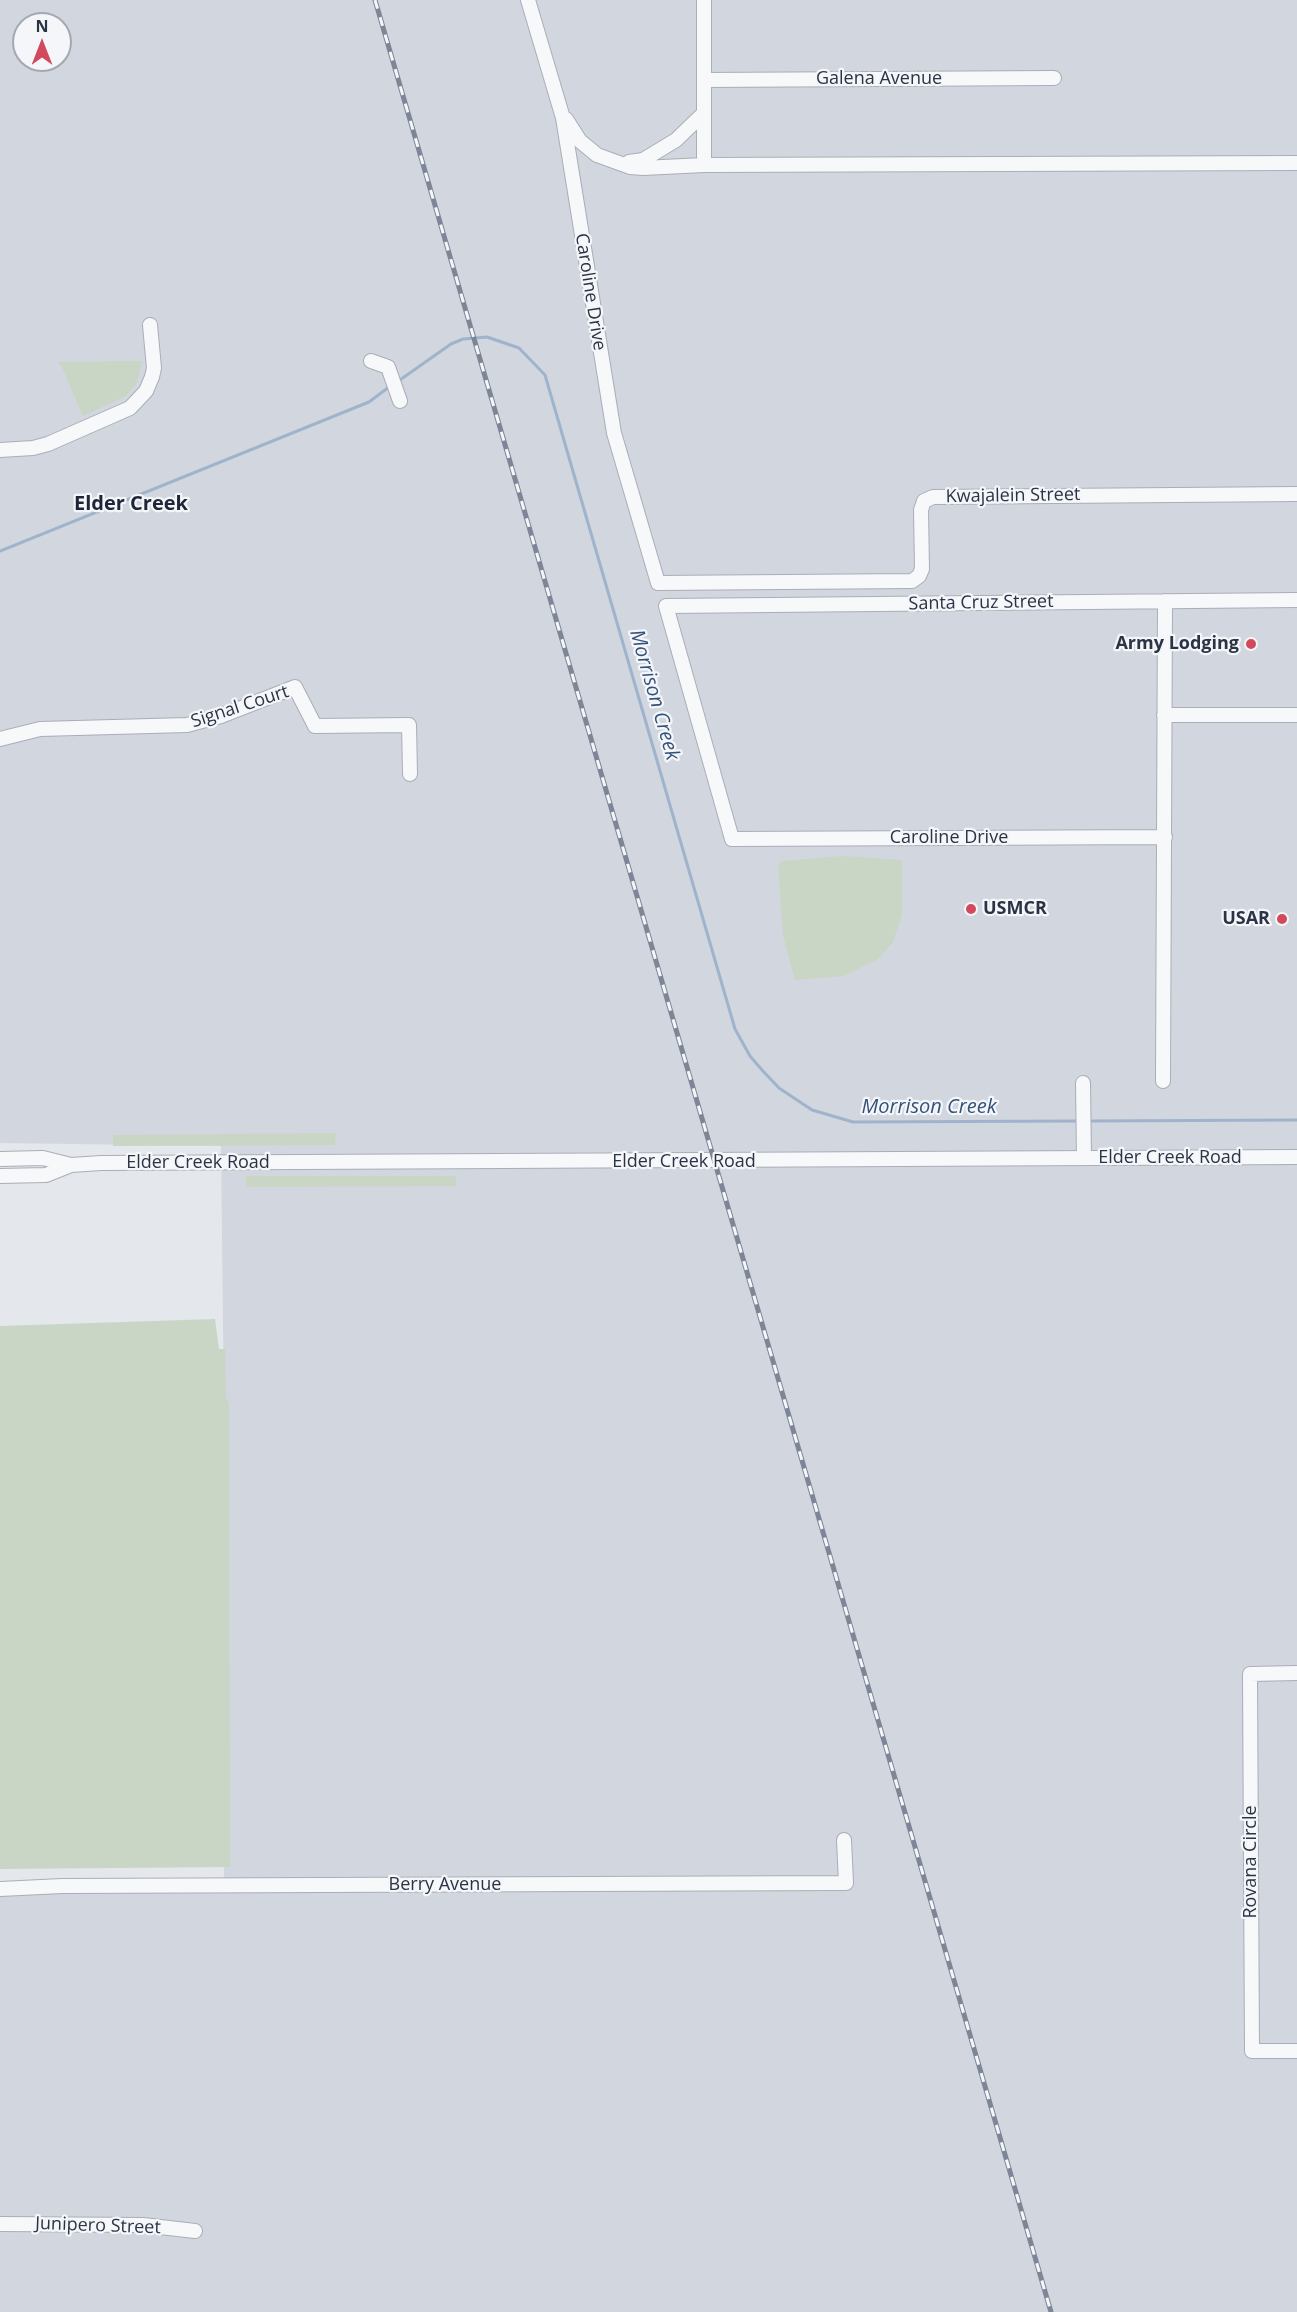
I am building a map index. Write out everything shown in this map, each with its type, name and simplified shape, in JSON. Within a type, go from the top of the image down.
[{"type":"street","name":"Caroline Drive","points":[[528,0],[560,109],[614,433],[658,583]]},
{"type":"street","points":[[704,0],[704,165]]},
{"type":"street","name":"Galena Avenue","points":[[704,80],[1053,78]]},
{"type":"street","points":[[560,109],[579,141],[597,155],[630,167],[643,168],[704,165],[1297,164]]},
{"type":"street","points":[[618,162],[643,160],[676,140],[704,113]]},
{"type":"street","points":[[0,450],[33,448],[48,444],[130,408],[146,391],[152,377],[154,368],[150,325]]},
{"type":"street","points":[[371,361],[388,367],[400,401]]},
{"type":"street","name":"Kwajalein Street","points":[[658,583],[912,581],[919,576],[922,569],[921,510],[924,501],[933,497],[1297,494]]},
{"type":"street","name":"Santa Cruz Street","points":[[666,606],[1297,600]]},
{"type":"street","points":[[1163,1081],[1165,601]]},
{"type":"street","name":"Caroline Drive","points":[[666,606],[732,839],[1165,837]]},
{"type":"street","name":"Signal Court","points":[[0,739],[40,729],[187,725],[221,716],[295,687],[315,726],[409,725],[410,774]]},
{"type":"street","points":[[1164,715],[1297,715]]},
{"type":"street","points":[[1083,1083],[1084,1158]]},
{"type":"street","name":"Elder Creek Road","points":[[0,1159],[43,1158],[71,1165],[1297,1157]]},
{"type":"street","name":"Elder Creek Road","points":[[0,1176],[46,1175],[71,1165]]},
{"type":"street","name":"Rovana Circle","points":[[1297,1673],[1250,1674],[1250,1704],[1252,2051],[1297,2051]]},
{"type":"street","name":"Berry Avenue","points":[[0,1889],[62,1886],[846,1883],[844,1840]]},
{"type":"street","name":"Junipero Street","points":[[0,2224],[143,2225],[195,2231]]},
{"type":"shaded area","points":[[0,0],[1297,0],[1297,2312],[0,2312],[0,1893],[224,1889],[224,1409],[221,1146],[0,1143]]},
{"type":"green space","points":[[142,361],[137,383],[126,396],[83,416],[62,367],[57,362]]},
{"type":"green space","points":[[843,856],[902,860],[902,915],[893,942],[878,959],[844,976],[795,980],[783,935],[778,867],[782,861]]},
{"type":"green space","points":[[336,1133],[335,1145],[113,1146],[113,1135]]},
{"type":"green space","points":[[246,1176],[456,1176],[456,1186],[246,1187]]},
{"type":"green space","points":[[215,1319],[219,1349],[225,1349],[226,1398],[229,1403],[230,1867],[0,1869],[0,1326]]},
{"type":"waterway","name":"Morrison Creek","points":[[397,382],[451,344],[463,339],[487,337],[519,348],[545,375],[735,1029],[750,1056],[762,1070],[779,1088],[812,1110],[853,1122],[1079,1121]]},
{"type":"waterway","name":"Morrison Creek","points":[[0,551],[369,402],[389,387]]},
{"type":"waterway","name":"Morrison Creek","points":[[1089,1121],[1297,1120]]},
{"type":"railway","points":[[375,0],[1051,2312]]},
{"type":"place","name":"Army Lodging","points":[[1251,644]]},
{"type":"place","name":"USMCR","points":[[971,909]]},
{"type":"place","name":"USAR","points":[[1282,919]]},
{"type":"district","name":"Elder Creek","points":[[131,504]]}]
